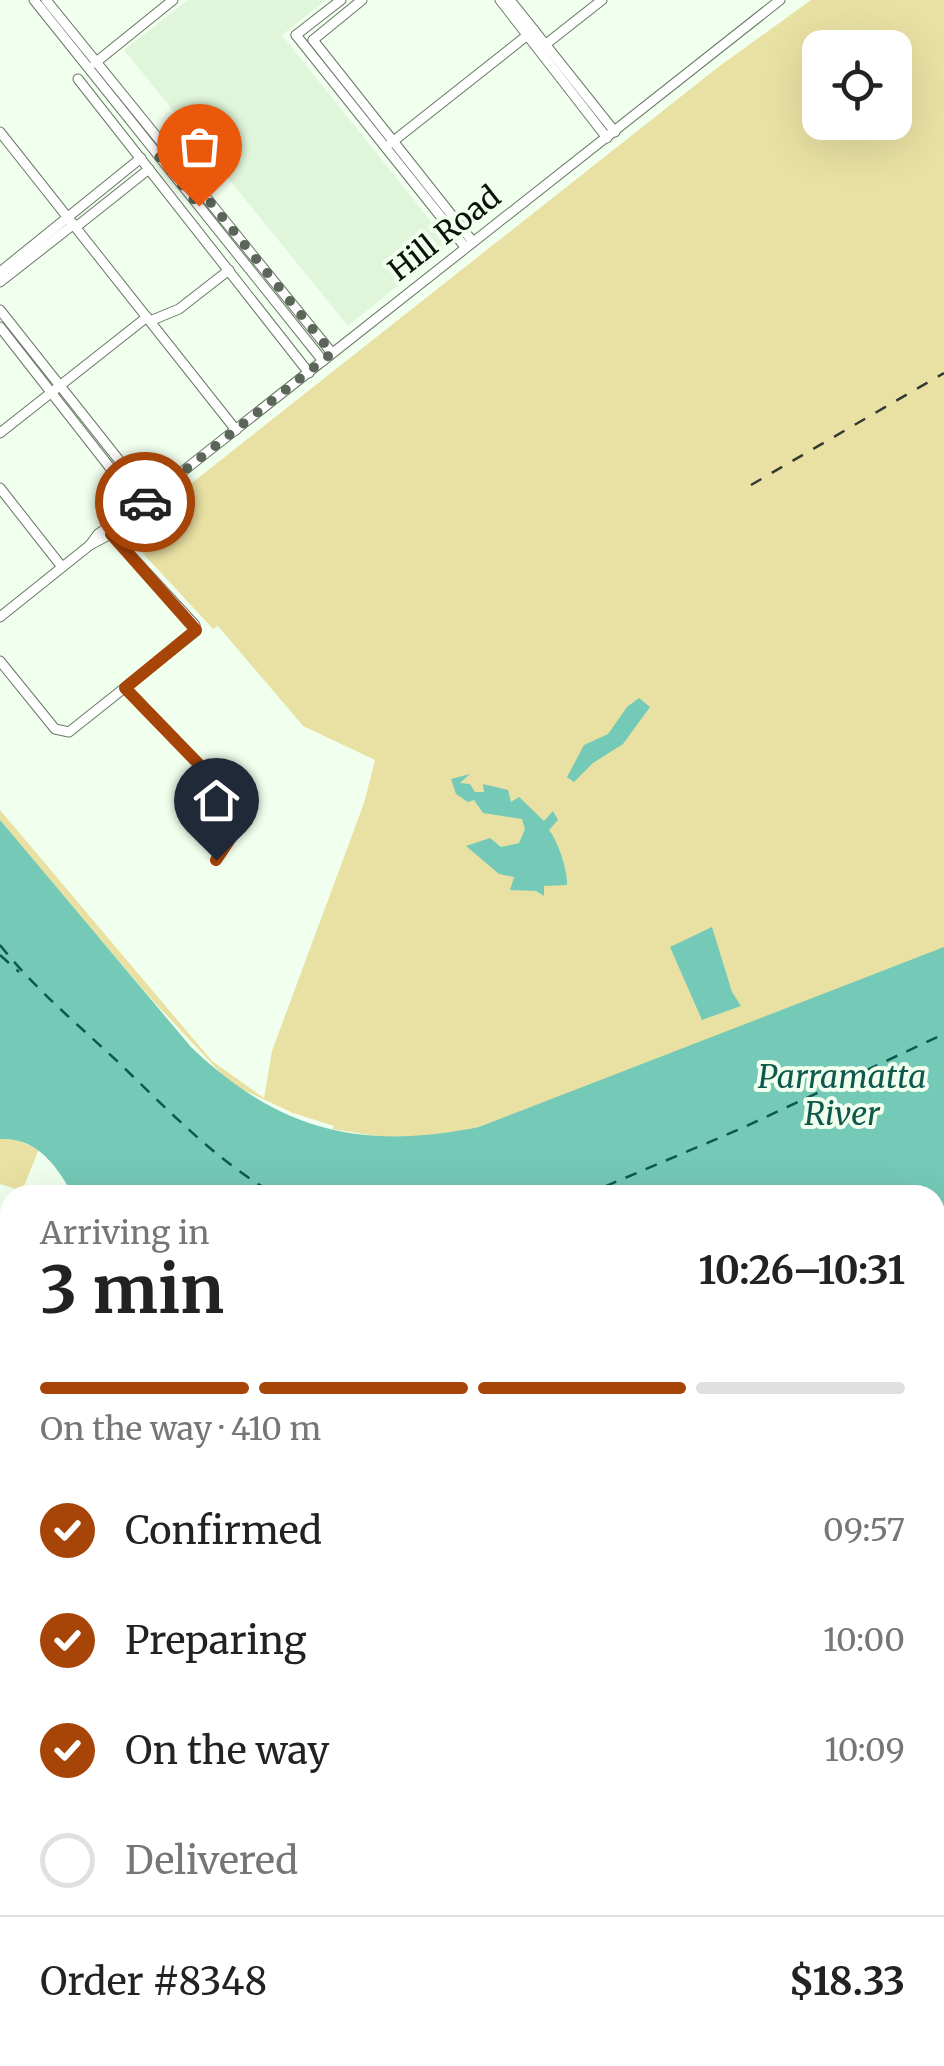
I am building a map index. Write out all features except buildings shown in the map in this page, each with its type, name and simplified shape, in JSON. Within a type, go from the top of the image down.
[{"type":"street","points":[[34,0],[92,65],[246,256],[323,361]]},
{"type":"street","points":[[46,0],[92,65]]},
{"type":"street","points":[[92,65],[173,0]]},
{"type":"street","points":[[296,36],[342,0]]},
{"type":"street","points":[[313,40],[362,0]]},
{"type":"street","points":[[500,0],[612,135]]},
{"type":"street","points":[[510,0],[530,32]]},
{"type":"street","points":[[542,47],[602,0]]},
{"type":"street","name":"Hill Road","points":[[90,545],[111,534],[150,498],[780,0]]},
{"type":"street","points":[[390,144],[530,32]]},
{"type":"street","points":[[296,36],[313,40],[469,245]]},
{"type":"street","points":[[296,36],[390,144]]},
{"type":"street","points":[[78,79],[309,373]]},
{"type":"street","points":[[0,132],[236,430]]},
{"type":"street","points":[[0,282],[72,223],[141,158]]},
{"type":"street","points":[[0,272],[149,169]]},
{"type":"street","points":[[246,256],[332,353]]},
{"type":"street","points":[[0,433],[149,319],[186,305],[229,270]]},
{"type":"street","points":[[0,310],[140,506]]},
{"type":"street","points":[[0,328],[150,498]]},
{"type":"street","points":[[0,488],[62,567]]},
{"type":"street","name":"Hill Road","points":[[0,617],[128,511],[140,506]]},
{"type":"street","points":[[0,661],[61,732],[72,731],[194,634],[195,625],[111,534]]},
{"type":"street","points":[[125,688],[247,814],[216,860]]},
{"type":"shaded area","points":[[188,0],[326,0],[282,35],[449,244],[348,326],[124,50]]},
{"type":"shaded area","points":[[811,0],[944,0],[944,949],[526,1111],[479,1127],[431,1137],[389,1138],[332,1129],[334,1126],[293,1113],[231,1084],[154,1002],[0,822],[0,810],[212,1061],[264,1098],[272,1051],[364,803],[375,760],[303,726],[218,626],[213,629],[126,535],[717,68]]},
{"type":"shaded area","points":[[11,1138],[39,1149],[24,1185],[0,1184],[0,1139]]},
{"type":"water","points":[[639,698],[650,707],[623,744],[593,763],[574,782],[567,777],[584,745],[608,734],[627,707]]},
{"type":"water","points":[[470,774],[460,783],[470,784],[475,792],[484,792],[483,784],[508,790],[511,802],[519,797],[544,821],[553,811],[558,820],[549,830],[562,856],[567,885],[544,886],[544,896],[536,891],[510,890],[514,877],[499,874],[466,846],[490,838],[501,847],[519,843],[525,829],[522,819],[483,813],[474,800],[468,802],[456,794],[451,779]]},
{"type":"water","name":"Parramatta River","points":[[0,820],[191,1047],[224,1076],[290,1116],[324,1128],[359,1134],[436,1134],[479,1127],[944,947],[944,1185],[67,1185],[53,1164],[35,1148],[0,1139]]},
{"type":"water","points":[[712,927],[732,992],[741,1006],[702,1020],[670,947]]},
{"type":"ferry route","points":[[0,945],[41,991],[192,1132],[260,1185]]},
{"type":"ferry route","points":[[0,955],[19,972]]},
{"type":"ferry route","points":[[608,1185],[944,1034]]},
{"type":"railway","points":[[751,485],[944,373]]},
{"type":"way so far","points":[[145,502],[332,353],[165,146],[156,153],[199,206]]},
{"type":"route","points":[[145,502],[111,534],[196,630],[125,688],[247,814],[216,860]]}]
